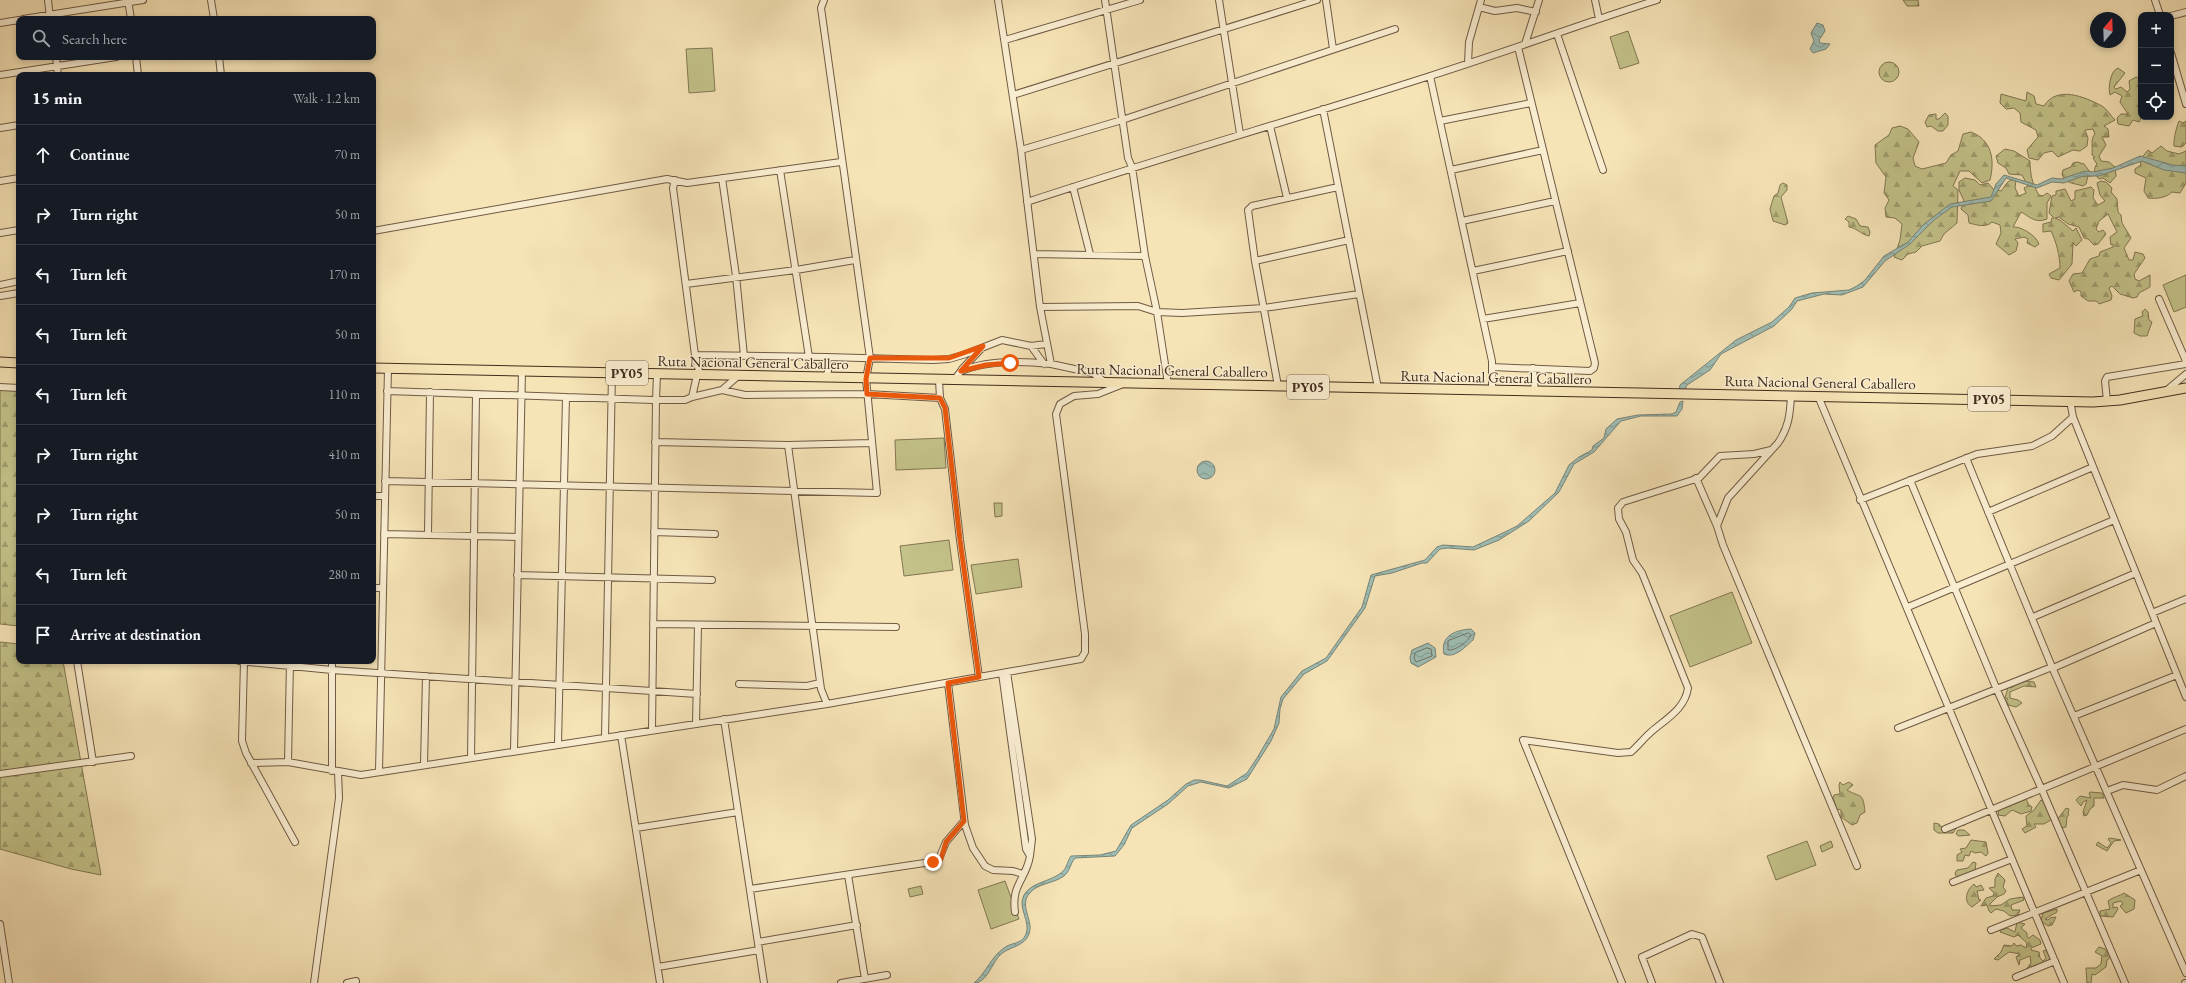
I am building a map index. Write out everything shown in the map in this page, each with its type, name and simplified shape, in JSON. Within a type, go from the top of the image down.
[{"type":"highway","points":[[0,362],[16,363]]},
{"type":"highway","name":"Ruta Nacional General Caballero","points":[[376,368],[1535,392],[2107,401],[2186,388]]},
{"type":"street","points":[[48,0],[50,16]]},
{"type":"street","points":[[55,16],[129,1],[143,0]]},
{"type":"street","points":[[211,0],[214,16]]},
{"type":"street","points":[[385,482],[654,486],[709,490],[793,490],[877,493],[866,379],[870,358],[841,162],[821,8],[824,0]]},
{"type":"street","points":[[998,0],[1021,150],[1040,307],[1051,364]]},
{"type":"street","points":[[1105,0],[1128,158],[1132,167],[1145,256],[1157,312],[1168,384]]},
{"type":"street","points":[[1005,40],[1140,0]]},
{"type":"street","points":[[1219,0],[1240,134]]},
{"type":"street","points":[[1013,95],[1317,0]]},
{"type":"street","points":[[1326,0],[1333,49]]},
{"type":"street","points":[[1468,63],[1469,42],[1481,0]]},
{"type":"street","points":[[1525,44],[1539,0]]},
{"type":"street","points":[[1595,0],[1599,19]]},
{"type":"street","points":[[1027,202],[1132,167],[1323,110],[1430,76],[1557,34],[1646,2],[1657,0]]},
{"type":"street","points":[[2155,0],[2159,12]]},
{"type":"street","points":[[129,1],[131,16]]},
{"type":"street","points":[[1479,7],[1495,11],[1516,8],[1536,12]]},
{"type":"street","points":[[2174,15],[2186,12]]},
{"type":"street","points":[[0,23],[16,20]]},
{"type":"street","points":[[1021,150],[1122,120],[1395,29]]},
{"type":"street","points":[[1557,34],[1603,170]]},
{"type":"street","points":[[1492,367],[1590,371],[1594,368],[1595,363],[1518,47]]},
{"type":"street","points":[[56,60],[58,72]]},
{"type":"street","points":[[19,72],[96,60]]},
{"type":"street","points":[[136,60],[138,72]]},
{"type":"street","points":[[219,60],[221,72]]},
{"type":"street","points":[[2174,63],[2186,104]]},
{"type":"street","points":[[0,75],[16,72]]},
{"type":"street","points":[[1430,76],[1483,319],[1492,367],[1492,391]]},
{"type":"street","points":[[1440,121],[1531,103]]},
{"type":"street","points":[[1323,110],[1378,388]]},
{"type":"street","points":[[0,128],[16,125]]},
{"type":"street","points":[[1270,126],[1287,198]]},
{"type":"street","points":[[1451,170],[1543,150]]},
{"type":"street","points":[[376,230],[479,211],[667,180],[687,183],[841,162]]},
{"type":"street","points":[[780,170],[809,357]]},
{"type":"street","points":[[0,181],[16,178]]},
{"type":"street","points":[[722,178],[736,276],[744,356]]},
{"type":"street","points":[[674,180],[673,188],[694,355],[699,375],[692,397]]},
{"type":"street","points":[[1073,187],[1090,254]]},
{"type":"street","points":[[1278,386],[1255,261],[1248,210],[1252,206],[1338,187]]},
{"type":"street","points":[[1462,221],[1556,201]]},
{"type":"street","points":[[0,233],[16,230]]},
{"type":"street","points":[[1255,261],[1349,240]]},
{"type":"street","points":[[1473,271],[1568,251]]},
{"type":"street","points":[[1034,254],[1145,256]]},
{"type":"street","points":[[686,284],[736,276],[796,270],[856,260]]},
{"type":"street","points":[[0,285],[16,282]]},
{"type":"street","points":[[0,296],[16,293]]},
{"type":"street","points":[[1040,307],[1138,306],[1157,312],[1182,313],[1264,308],[1359,294]]},
{"type":"street","points":[[2159,299],[2186,361]]},
{"type":"street","points":[[1483,319],[1580,303]]},
{"type":"street","points":[[694,355],[949,358],[1002,340],[1030,346],[1046,344]]},
{"type":"street","points":[[954,380],[983,346]]},
{"type":"street","points":[[1030,346],[1044,364]]},
{"type":"street","points":[[826,357],[828,371],[826,378]]},
{"type":"street","points":[[961,371],[986,365],[1010,363],[1051,364],[1093,373],[1106,383]]},
{"type":"street","points":[[2107,401],[2105,381],[2107,377],[2186,364]]},
{"type":"street","points":[[379,771],[388,368]]},
{"type":"street","points":[[1532,368],[1535,392]]},
{"type":"street","points":[[514,751],[522,371]]},
{"type":"street","points":[[605,737],[612,373]]},
{"type":"street","points":[[652,730],[654,486],[657,374]]},
{"type":"street","points":[[2163,393],[2186,374]]},
{"type":"street","points":[[722,390],[738,376]]},
{"type":"street","points":[[939,380],[940,398],[945,408],[960,540],[979,677]]},
{"type":"street","points":[[251,763],[288,762],[362,775],[379,771],[827,704],[1081,659],[1085,652],[1085,634],[1056,414],[1060,404],[1074,396],[1098,394],[1125,384]]},
{"type":"street","points":[[0,388],[16,388]]},
{"type":"street","points":[[387,391],[656,400],[685,400],[722,390],[745,395],[867,394],[940,398]]},
{"type":"street","points":[[428,535],[430,392]]},
{"type":"street","points":[[470,758],[476,394]]},
{"type":"street","points":[[1717,526],[1728,498],[1778,443],[1788,427],[1791,396]]},
{"type":"street","points":[[1818,396],[1860,500],[1908,607],[1948,708],[2064,983]]},
{"type":"street","points":[[558,744],[566,397]]},
{"type":"street","points":[[2070,400],[2073,417],[2186,697]]},
{"type":"street","points":[[1860,500],[1977,454],[2032,446],[2052,436],[2073,417]]},
{"type":"street","points":[[655,442],[788,445],[872,443]]},
{"type":"street","points":[[788,445],[820,683],[827,704]]},
{"type":"street","points":[[1622,983],[1524,740],[1618,753],[1630,752],[1672,716],[1686,699],[1688,688],[1642,573],[1633,560],[1626,532],[1618,519],[1618,508],[1623,502],[1699,478],[1720,456],[1754,454],[1771,450]]},
{"type":"street","points":[[1966,458],[2033,617],[2052,668],[2186,973]]},
{"type":"street","points":[[1988,512],[2093,467]]},
{"type":"street","points":[[1696,478],[1857,866]]},
{"type":"street","points":[[1910,480],[1956,587],[1997,690],[2042,790],[2125,983]]},
{"type":"street","points":[[376,496],[385,496]]},
{"type":"street","points":[[1908,607],[2114,520]]},
{"type":"street","points":[[654,532],[715,534]]},
{"type":"street","points":[[384,534],[518,537]]},
{"type":"street","points":[[2033,617],[2136,573]]},
{"type":"street","points":[[517,575],[654,580],[712,580]]},
{"type":"street","points":[[376,588],[383,588]]},
{"type":"street","points":[[2152,613],[2186,599]]},
{"type":"street","points":[[1898,728],[2052,668],[2156,623]]},
{"type":"street","points":[[653,624],[896,627]]},
{"type":"street","points":[[696,724],[698,625]]},
{"type":"street","points":[[77,664],[93,762]]},
{"type":"street","points":[[244,664],[242,741],[251,763],[295,842]]},
{"type":"street","points":[[288,762],[290,664],[332,670],[381,672],[697,694]]},
{"type":"street","points":[[314,983],[339,798],[335,771],[332,664]]},
{"type":"street","points":[[1004,673],[1026,849],[1030,856],[1029,864],[1013,898],[1015,912]]},
{"type":"street","points":[[2074,716],[2177,674]]},
{"type":"street","points":[[424,765],[426,676]]},
{"type":"street","points":[[739,684],[807,686],[820,683]]},
{"type":"street","points":[[948,683],[964,821],[973,848],[985,866],[993,870],[1013,870],[1023,874]]},
{"type":"street","points":[[724,719],[764,983]]},
{"type":"street","points":[[1945,829],[2186,729]]},
{"type":"street","points":[[621,735],[660,983]]},
{"type":"street","points":[[0,774],[131,756]]},
{"type":"street","points":[[2107,791],[2123,785],[2157,790],[2186,776]]},
{"type":"street","points":[[636,828],[738,812]]},
{"type":"street","points":[[750,889],[938,861],[946,842],[964,821]]},
{"type":"street","points":[[1953,882],[2012,859]]},
{"type":"street","points":[[1991,930],[2141,870]]},
{"type":"street","points":[[848,875],[865,979]]},
{"type":"street","points":[[0,924],[9,983]]},
{"type":"street","points":[[758,942],[857,925]]},
{"type":"street","points":[[1652,983],[1642,957],[1692,934],[1702,937],[1720,983]]},
{"type":"street","points":[[658,967],[759,950]]},
{"type":"street","points":[[2016,977],[2055,960]]},
{"type":"street","points":[[841,983],[887,975]]},
{"type":"street","points":[[348,983],[356,982]]},
{"type":"green space","points":[[1903,0],[1918,0],[1919,6],[1907,6]]},
{"type":"green space","points":[[1628,31],[1639,63],[1620,69],[1610,37]]},
{"type":"green space","points":[[712,48],[715,91],[689,93],[686,49]]},
{"type":"green space","points":[[1889,62],[1896,65],[1899,72],[1896,79],[1889,82],[1882,79],[1879,72],[1882,65]]},
{"type":"green space","points":[[2118,68],[2125,73],[2114,87],[2116,89],[2121,87],[2127,92],[2130,89],[2129,81],[2136,77],[2138,78],[2138,120],[2140,120],[2139,122],[2133,120],[2129,126],[2118,124],[2117,118],[2121,114],[2128,114],[2120,102],[2122,96],[2115,92],[2110,95],[2109,88],[2111,76]]},
{"type":"green space","points":[[2027,92],[2034,96],[2036,104],[2044,106],[2056,96],[2064,94],[2088,99],[2102,106],[2107,111],[2115,120],[2104,126],[2108,129],[2109,137],[2102,137],[2106,145],[2099,156],[2101,161],[2109,162],[2115,167],[2116,176],[2110,183],[2103,178],[2099,179],[2095,173],[2097,164],[2093,158],[2095,157],[2092,155],[2092,141],[2095,134],[2093,129],[2085,130],[2088,138],[2087,146],[2080,151],[2073,150],[2058,157],[2052,151],[2044,153],[2038,160],[2029,158],[2027,150],[2038,137],[2036,130],[2021,122],[2020,113],[2014,108],[2006,109],[2000,103],[2001,94],[2026,101]]},
{"type":"green space","points":[[1945,113],[1948,116],[1948,125],[1943,131],[1938,131],[1931,126],[1927,127],[1925,122],[1929,115],[1936,114],[1936,119],[1939,119]]},
{"type":"green space","points":[[2179,121],[2183,123],[2186,121],[2186,143],[2182,147],[2174,146],[2175,133]]},
{"type":"green space","points":[[1900,126],[1908,129],[1919,142],[1913,158],[1915,166],[1922,169],[1946,163],[1951,155],[1958,151],[1963,134],[1971,132],[1984,140],[1988,145],[1992,158],[1990,180],[1982,183],[1969,171],[1960,171],[1953,186],[1958,190],[1957,223],[1944,234],[1940,241],[1922,246],[1916,252],[1908,254],[1902,260],[1894,257],[1900,240],[1902,224],[1895,218],[1886,217],[1885,208],[1889,200],[1884,193],[1886,177],[1876,163],[1875,145],[1889,135],[1892,128]]},
{"type":"green space","points":[[2161,146],[2167,151],[2179,154],[2186,151],[2186,183],[2180,193],[2172,192],[2161,198],[2148,198],[2144,191],[2146,178],[2135,173],[2135,169],[2141,165],[2140,160],[2148,150],[2152,153]]},
{"type":"green space","points":[[2005,149],[2014,151],[2030,161],[2032,178],[2039,195],[2043,196],[2047,193],[2051,196],[2047,203],[2047,219],[2039,221],[2021,212],[2013,227],[2020,228],[2028,232],[2035,237],[2039,244],[2035,247],[2027,243],[2028,239],[2024,237],[2015,239],[2018,243],[2016,251],[2009,255],[1996,244],[2001,233],[2000,225],[1992,222],[1987,225],[1969,223],[1968,215],[1961,209],[1964,201],[1959,190],[1959,182],[1965,178],[1975,180],[1980,185],[1988,183],[1993,189],[2001,191],[2009,181],[2016,180],[2015,188],[2019,196],[2026,193],[2024,188],[2028,186],[2022,175],[2009,174],[2006,168],[1998,163],[1996,156]]},
{"type":"green space","points":[[2077,162],[2084,164],[2093,176],[2088,176],[2086,184],[2083,186],[2073,184],[2065,180],[2062,174],[2063,170],[2071,167],[2073,163]]},
{"type":"green space","points":[[2101,181],[2106,182],[2112,188],[2111,192],[2117,199],[2118,212],[2121,215],[2122,223],[2131,238],[2124,248],[2129,260],[2133,260],[2135,252],[2143,254],[2145,258],[2134,274],[2135,279],[2139,281],[2150,275],[2150,287],[2139,293],[2137,297],[2133,298],[2120,294],[2112,286],[2109,288],[2112,296],[2111,300],[2099,304],[2096,301],[2088,301],[2081,296],[2081,292],[2078,290],[2074,292],[2069,281],[2073,274],[2082,273],[2090,259],[2099,256],[2100,252],[2113,247],[2113,244],[2111,245],[2110,237],[2117,232],[2108,214],[2099,221],[2096,229],[2099,232],[2103,230],[2106,234],[2098,244],[2094,245],[2088,239],[2084,238],[2079,227],[2068,224],[2059,217],[2055,218],[2060,220],[2073,231],[2076,228],[2082,240],[2076,246],[2073,243],[2072,264],[2059,280],[2051,278],[2049,274],[2060,268],[2059,259],[2056,244],[2051,231],[2043,232],[2043,224],[2051,222],[2052,218],[2054,218],[2049,213],[2052,196],[2056,195],[2056,191],[2065,189],[2071,201],[2075,199],[2075,191],[2091,187],[2094,190],[2093,198],[2098,205],[2105,201],[2100,195],[2097,183]]},
{"type":"green space","points":[[1783,183],[1787,185],[1787,190],[1781,197],[1788,223],[1785,225],[1773,221],[1770,209],[1774,196],[1778,193],[1780,185]]},
{"type":"green space","points":[[1848,216],[1856,219],[1860,226],[1868,227],[1870,232],[1869,236],[1849,227],[1849,222],[1845,219]]},
{"type":"green space","points":[[2186,275],[2186,307],[2174,312],[2163,285]]},
{"type":"green space","points":[[2145,309],[2148,312],[2149,320],[2152,322],[2147,336],[2140,336],[2134,333],[2135,319],[2143,316],[2142,312]]},
{"type":"green space","points":[[0,389],[16,389],[16,626],[0,624]]},
{"type":"green space","points":[[944,438],[946,468],[896,470],[895,440]]},
{"type":"green space","points":[[994,503],[1002,503],[1002,516],[995,517]]},
{"type":"green space","points":[[949,540],[953,570],[904,576],[900,546]]},
{"type":"green space","points":[[1018,559],[1022,587],[976,594],[971,565]]},
{"type":"green space","points":[[1732,592],[1752,643],[1690,667],[1670,616]]},
{"type":"green space","points":[[0,642],[16,644],[16,664],[64,664],[101,875],[71,869],[0,849]]},
{"type":"green space","points":[[2027,681],[2034,682],[2036,687],[2024,686],[2010,692],[2010,698],[2018,700],[2022,703],[2016,707],[2008,705],[2006,701],[2008,699],[2005,698],[2008,687],[2011,688],[2019,683]]},
{"type":"green space","points":[[1840,782],[1843,785],[1849,782],[1853,785],[1847,790],[1860,796],[1863,801],[1865,812],[1860,815],[1857,823],[1852,825],[1841,817],[1841,810],[1837,809],[1833,798],[1834,795],[1840,794]]},
{"type":"green space","points":[[2090,792],[2102,793],[2104,798],[2094,798],[2094,806],[2090,809],[2087,815],[2084,816],[2083,812],[2087,800],[2083,802],[2081,806],[2076,800],[2080,796],[2091,798],[2089,794]]},
{"type":"green space","points":[[2026,799],[2032,807],[2031,811],[2021,814],[2012,810],[2005,816],[1998,815],[1999,809]]},
{"type":"green space","points":[[2041,800],[2048,805],[2054,818],[2044,824],[2034,824],[2036,827],[2025,833],[2022,829],[2027,826],[2026,816],[2034,810]]},
{"type":"green space","points":[[2066,808],[2069,809],[2069,814],[2067,817],[2066,827],[2062,828],[2057,820]]},
{"type":"green space","points":[[1964,818],[1967,821],[1965,825],[1958,826],[1953,833],[1938,833],[1934,830],[1934,823],[1939,824],[1943,829]]},
{"type":"green space","points":[[1958,830],[1964,830],[1970,835],[1959,836],[1956,834]]},
{"type":"green space","points":[[2108,839],[2121,840],[2114,841],[2107,851],[2096,845],[2098,842],[2107,848],[2111,843]]},
{"type":"green space","points":[[1971,840],[1986,842],[1988,853],[1986,856],[1981,852],[1975,853],[1971,851],[1969,856],[1965,855],[1963,861],[1957,861],[1957,855],[1962,852],[1960,849],[1966,848]]},
{"type":"green space","points":[[1807,841],[1816,865],[1776,880],[1767,856]]},
{"type":"green space","points":[[1831,841],[1833,847],[1822,852],[1820,846]]},
{"type":"green space","points":[[1973,862],[1976,863],[1975,871],[1961,877],[1956,876],[1955,873],[1957,870],[1968,868]]},
{"type":"green space","points":[[1998,873],[2005,880],[2003,887],[2006,891],[2004,894],[1997,897],[1990,904],[1990,906],[2001,905],[2010,899],[2023,897],[2024,900],[2011,905],[2012,910],[2020,910],[2018,915],[2010,916],[2004,911],[1996,909],[1991,913],[1987,905],[1981,906],[1986,898],[1993,896],[1994,893],[1989,888],[1995,887],[1995,879]]},
{"type":"green space","points":[[1005,881],[1019,919],[991,929],[978,890]]},
{"type":"green space","points":[[1974,884],[1976,887],[1981,885],[1984,890],[1977,891],[1979,900],[1981,900],[1972,907],[1967,902],[1967,893]]},
{"type":"green space","points":[[921,886],[923,894],[910,897],[908,889]]},
{"type":"green space","points":[[2124,893],[2135,900],[2134,909],[2126,913],[2120,906],[2123,904],[2121,901],[2113,903],[2113,908],[2117,907],[2118,909],[2113,917],[2100,916],[2100,911],[2110,909],[2108,901]]},
{"type":"green space","points":[[2057,909],[2057,912],[2045,919],[2048,920],[2056,917],[2052,925],[2048,926],[2041,921],[2043,913]]},
{"type":"green space","points":[[2017,922],[2025,924],[2021,928],[2027,933],[2027,937],[2029,938],[2033,935],[2040,940],[2041,944],[2031,948],[2031,950],[2039,952],[2040,958],[2043,961],[2046,958],[2043,951],[2046,950],[2051,960],[2024,972],[2031,963],[2030,956],[2020,960],[2019,965],[2016,957],[2020,954],[2009,952],[1998,960],[1994,959],[2001,952],[2004,945],[2012,946],[2014,943],[2016,946],[2021,945],[2026,948],[2027,943],[2018,935],[2014,937],[2000,932],[2001,930],[2007,928],[2015,932]]},
{"type":"green space","points":[[2099,947],[2105,949],[2111,957],[2107,960],[2106,967],[2095,975],[2092,974],[2091,983],[2087,983],[2086,968],[2096,968],[2101,964],[2102,956],[2095,952]]},
{"type":"water","points":[[1817,23],[1823,25],[1825,31],[1819,40],[1820,43],[1830,44],[1826,49],[1813,53],[1810,49],[1814,41],[1811,33]]},
{"type":"water","points":[[2140,156],[2173,165],[2186,166],[2186,173],[2164,170],[2142,161],[2099,176],[2083,176],[2064,183],[2052,182],[2037,188],[2006,178],[1991,201],[1952,207],[1934,220],[1910,244],[1885,261],[1863,287],[1842,295],[1824,294],[1797,301],[1792,309],[1774,326],[1721,354],[1710,370],[1687,385],[1684,391],[1679,391],[1680,385],[1736,340],[1772,322],[1789,307],[1795,298],[1812,293],[1849,290],[1857,286],[1865,280],[1884,256],[1908,242],[1923,225],[1950,204],[1991,197],[1996,184],[2004,175],[2037,185],[2052,178],[2061,179],[2085,171],[2093,172],[2113,168]]},
{"type":"water","points":[[1683,401],[1682,409],[1677,416],[1641,416],[1621,421],[1594,452],[1574,464],[1559,492],[1529,521],[1499,540],[1474,550],[1448,548],[1440,549],[1427,563],[1422,563],[1392,573],[1375,576],[1365,608],[1327,661],[1304,674],[1283,699],[1280,709],[1279,723],[1271,741],[1247,779],[1229,788],[1201,782],[1188,786],[1168,804],[1132,828],[1124,845],[1115,856],[1075,858],[1068,872],[1060,879],[1032,890],[1026,898],[1026,907],[1030,925],[1029,935],[1023,942],[1000,955],[986,976],[979,982],[974,983],[982,975],[999,952],[1007,946],[1019,942],[1024,938],[1027,924],[1022,900],[1027,891],[1035,885],[1061,873],[1071,856],[1100,855],[1116,851],[1131,825],[1168,800],[1186,784],[1194,780],[1227,786],[1247,773],[1274,729],[1281,697],[1302,671],[1326,658],[1362,607],[1371,575],[1425,560],[1437,547],[1443,545],[1473,547],[1517,526],[1555,493],[1569,465],[1579,457],[1592,450],[1593,446],[1604,438],[1606,429],[1617,419],[1638,415],[1672,414],[1676,412],[1680,402]]},
{"type":"water","points":[[1206,461],[1212,464],[1215,470],[1212,476],[1206,479],[1200,476],[1197,470],[1200,464]]},
{"type":"water","points":[[1471,629],[1475,633],[1473,640],[1464,648],[1452,655],[1444,654],[1444,643],[1450,635],[1459,631]]},
{"type":"water","points":[[1428,643],[1435,648],[1436,657],[1418,667],[1411,663],[1410,658],[1412,650]]},
{"type":"route","points":[[933,862],[941,859],[946,842],[964,821],[948,696],[948,683],[979,677],[960,540],[945,408],[940,398],[867,394],[866,379],[870,358],[933,360],[966,354],[983,346],[961,371],[966,368],[1010,363]]}]
